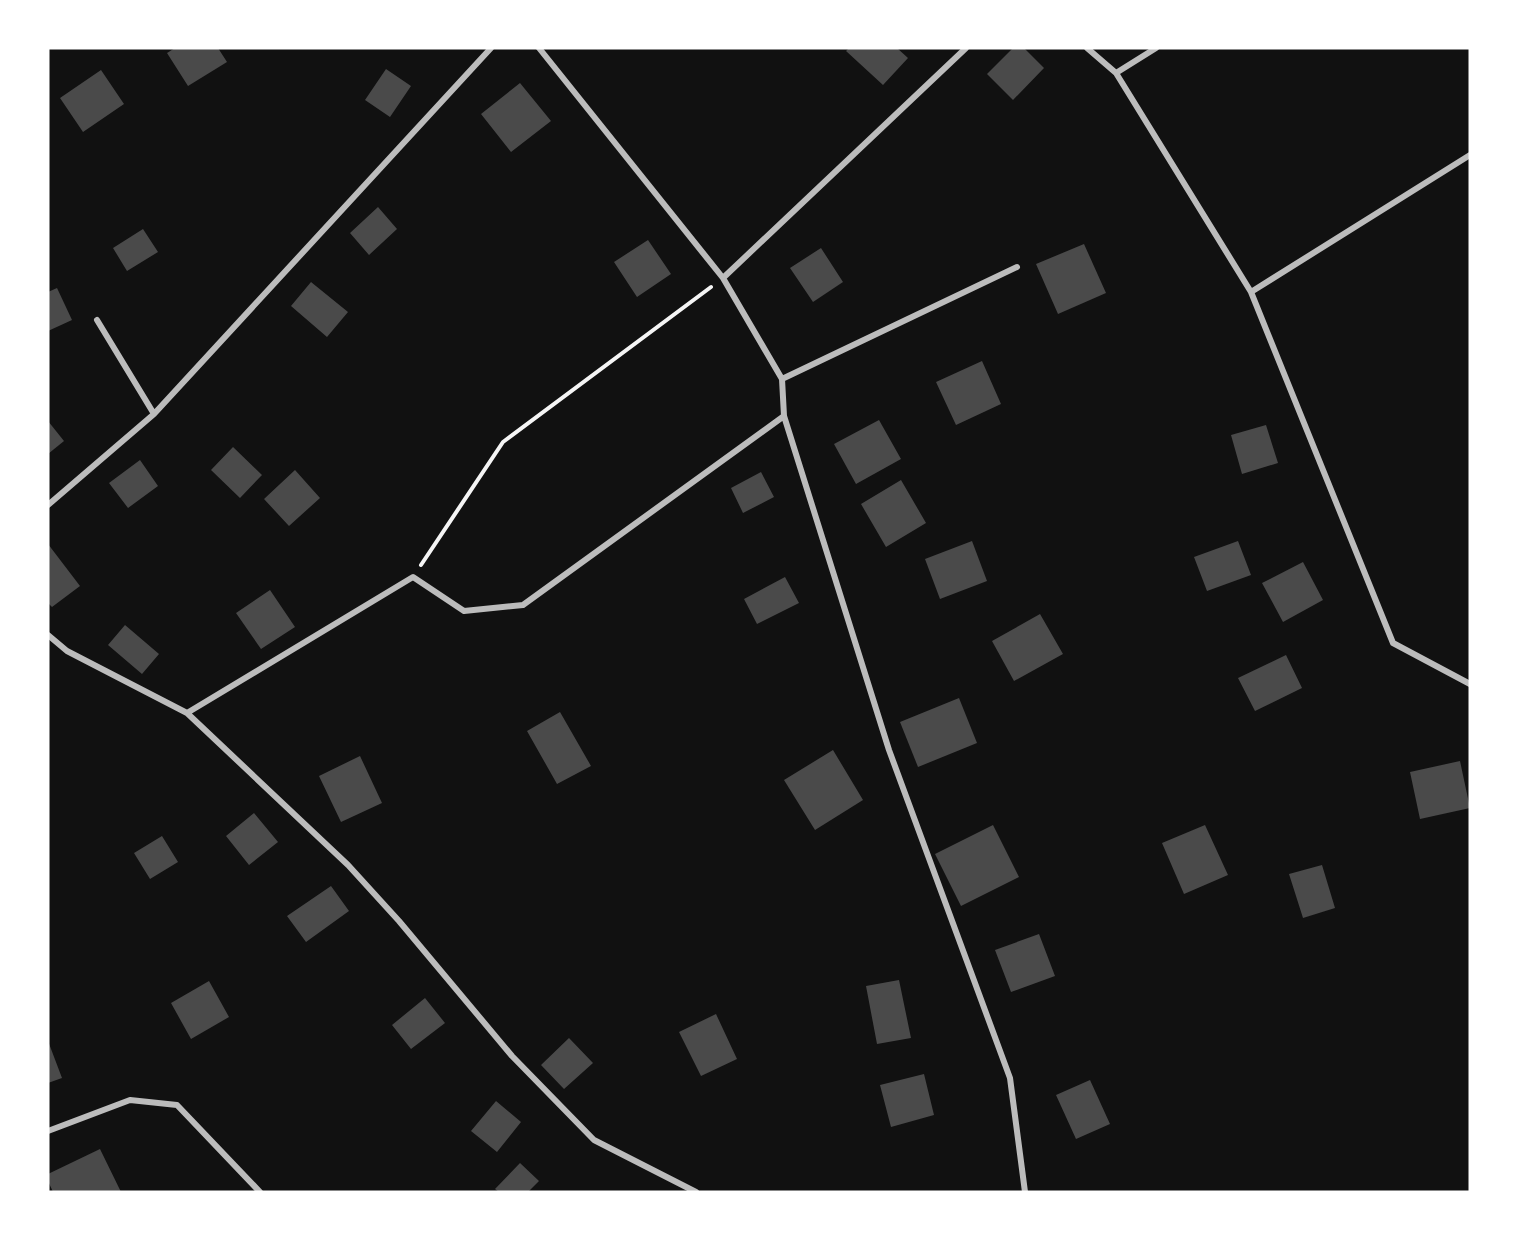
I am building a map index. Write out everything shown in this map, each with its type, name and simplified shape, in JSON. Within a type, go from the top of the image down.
[{"type":"street","points":[[48,505],[154,414],[491,48]]},
{"type":"street","points":[[539,48],[723,278],[782,379],[784,416],[889,750],[1010,1078],[1025,1192]]},
{"type":"street","points":[[723,278],[966,48]]},
{"type":"street","points":[[1087,48],[1116,72],[1251,292],[1393,643],[1470,684]]},
{"type":"street","points":[[1116,72],[1156,48]]},
{"type":"street","points":[[1251,292],[1470,155]]},
{"type":"street","points":[[782,379],[1017,267]]},
{"type":"street","points":[[97,320],[154,414]]},
{"type":"street","points":[[187,713],[413,577],[464,611],[523,605],[784,416]]},
{"type":"street","points":[[48,635],[67,651],[187,713],[348,866],[399,921],[512,1056],[594,1140],[696,1192]]},
{"type":"street","points":[[48,1131],[130,1100],[177,1105],[260,1192]]},
{"type":"path","points":[[413,577],[503,442],[723,278]]},
{"type":"building","points":[[175,48],[218,48],[227,62],[188,86],[167,53]]},
{"type":"building","points":[[849,48],[897,48],[908,58],[883,85],[846,51]]},
{"type":"building","points":[[1013,48],[1024,48],[1044,68],[1013,100],[987,74]]},
{"type":"building","points":[[386,69],[411,86],[390,117],[365,100]]},
{"type":"building","points":[[101,70],[124,104],[83,132],[60,98]]},
{"type":"building","points":[[520,83],[551,121],[511,152],[481,114]]},
{"type":"building","points":[[378,207],[397,229],[369,255],[350,233]]},
{"type":"building","points":[[143,229],[158,252],[127,271],[113,248]]},
{"type":"building","points":[[648,240],[671,274],[637,297],[614,262]]},
{"type":"building","points":[[1084,244],[1106,293],[1058,314],[1036,264]]},
{"type":"building","points":[[821,248],[843,282],[813,302],[790,268]]},
{"type":"building","points":[[311,282],[348,312],[327,337],[291,306]]},
{"type":"building","points":[[57,288],[72,320],[48,331],[48,292]]},
{"type":"building","points":[[982,361],[1001,404],[956,425],[936,382]]},
{"type":"building","points":[[879,420],[901,459],[856,484],[834,444]]},
{"type":"building","points":[[48,421],[64,441],[48,454]]},
{"type":"building","points":[[1266,425],[1278,463],[1242,474],[1231,435]]},
{"type":"building","points":[[233,447],[262,475],[240,498],[211,470]]},
{"type":"building","points":[[140,460],[158,486],[128,508],[109,483]]},
{"type":"building","points":[[295,470],[320,498],[289,526],[264,499]]},
{"type":"building","points":[[761,472],[774,497],[743,513],[731,488]]},
{"type":"building","points":[[901,480],[926,523],[886,547],[861,504]]},
{"type":"building","points":[[972,541],[987,581],[940,599],[925,559]]},
{"type":"building","points":[[1238,541],[1251,575],[1207,591],[1194,557]]},
{"type":"building","points":[[48,544],[80,586],[52,607],[48,603]]},
{"type":"building","points":[[1303,562],[1323,600],[1283,622],[1262,583]]},
{"type":"building","points":[[785,577],[799,603],[757,624],[744,599]]},
{"type":"building","points":[[270,590],[295,627],[261,649],[236,613]]},
{"type":"building","points":[[1040,614],[1063,654],[1014,681],[992,641]]},
{"type":"building","points":[[125,625],[159,654],[142,674],[108,645]]},
{"type":"building","points":[[1286,655],[1302,688],[1255,711],[1238,678]]},
{"type":"building","points":[[959,698],[977,743],[918,767],[900,722]]},
{"type":"building","points":[[560,712],[591,766],[557,784],[527,731]]},
{"type":"building","points":[[833,750],[863,800],[815,830],[784,780]]},
{"type":"building","points":[[360,756],[382,803],[341,822],[319,776]]},
{"type":"building","points":[[1460,761],[1470,808],[1420,819],[1410,772]]},
{"type":"building","points":[[254,813],[278,842],[249,865],[226,836]]},
{"type":"building","points":[[993,825],[1019,877],[961,906],[935,854]]},
{"type":"building","points":[[1205,825],[1228,875],[1184,894],[1162,843]]},
{"type":"building","points":[[162,836],[178,862],[150,879],[134,853]]},
{"type":"building","points":[[1322,865],[1335,908],[1303,918],[1289,874]]},
{"type":"building","points":[[331,886],[349,911],[306,942],[287,916]]},
{"type":"building","points":[[1039,934],[1055,976],[1011,992],[995,950]]},
{"type":"building","points":[[899,980],[911,1038],[877,1044],[866,986]]},
{"type":"building","points":[[209,981],[229,1017],[191,1039],[171,1003]]},
{"type":"building","points":[[425,998],[445,1023],[411,1049],[392,1025]]},
{"type":"building","points":[[716,1014],[737,1059],[701,1076],[679,1032]]},
{"type":"building","points":[[569,1038],[593,1063],[564,1089],[541,1065]]},
{"type":"building","points":[[48,1041],[62,1078],[48,1083]]},
{"type":"building","points":[[924,1074],[934,1115],[891,1127],[880,1085]]},
{"type":"building","points":[[1090,1080],[1110,1124],[1076,1139],[1056,1095]]},
{"type":"building","points":[[496,1101],[521,1122],[497,1152],[471,1131]]},
{"type":"building","points":[[100,1149],[121,1192],[53,1192],[48,1181],[48,1174]]},
{"type":"building","points":[[520,1163],[539,1181],[528,1192],[499,1192],[495,1189]]}]
